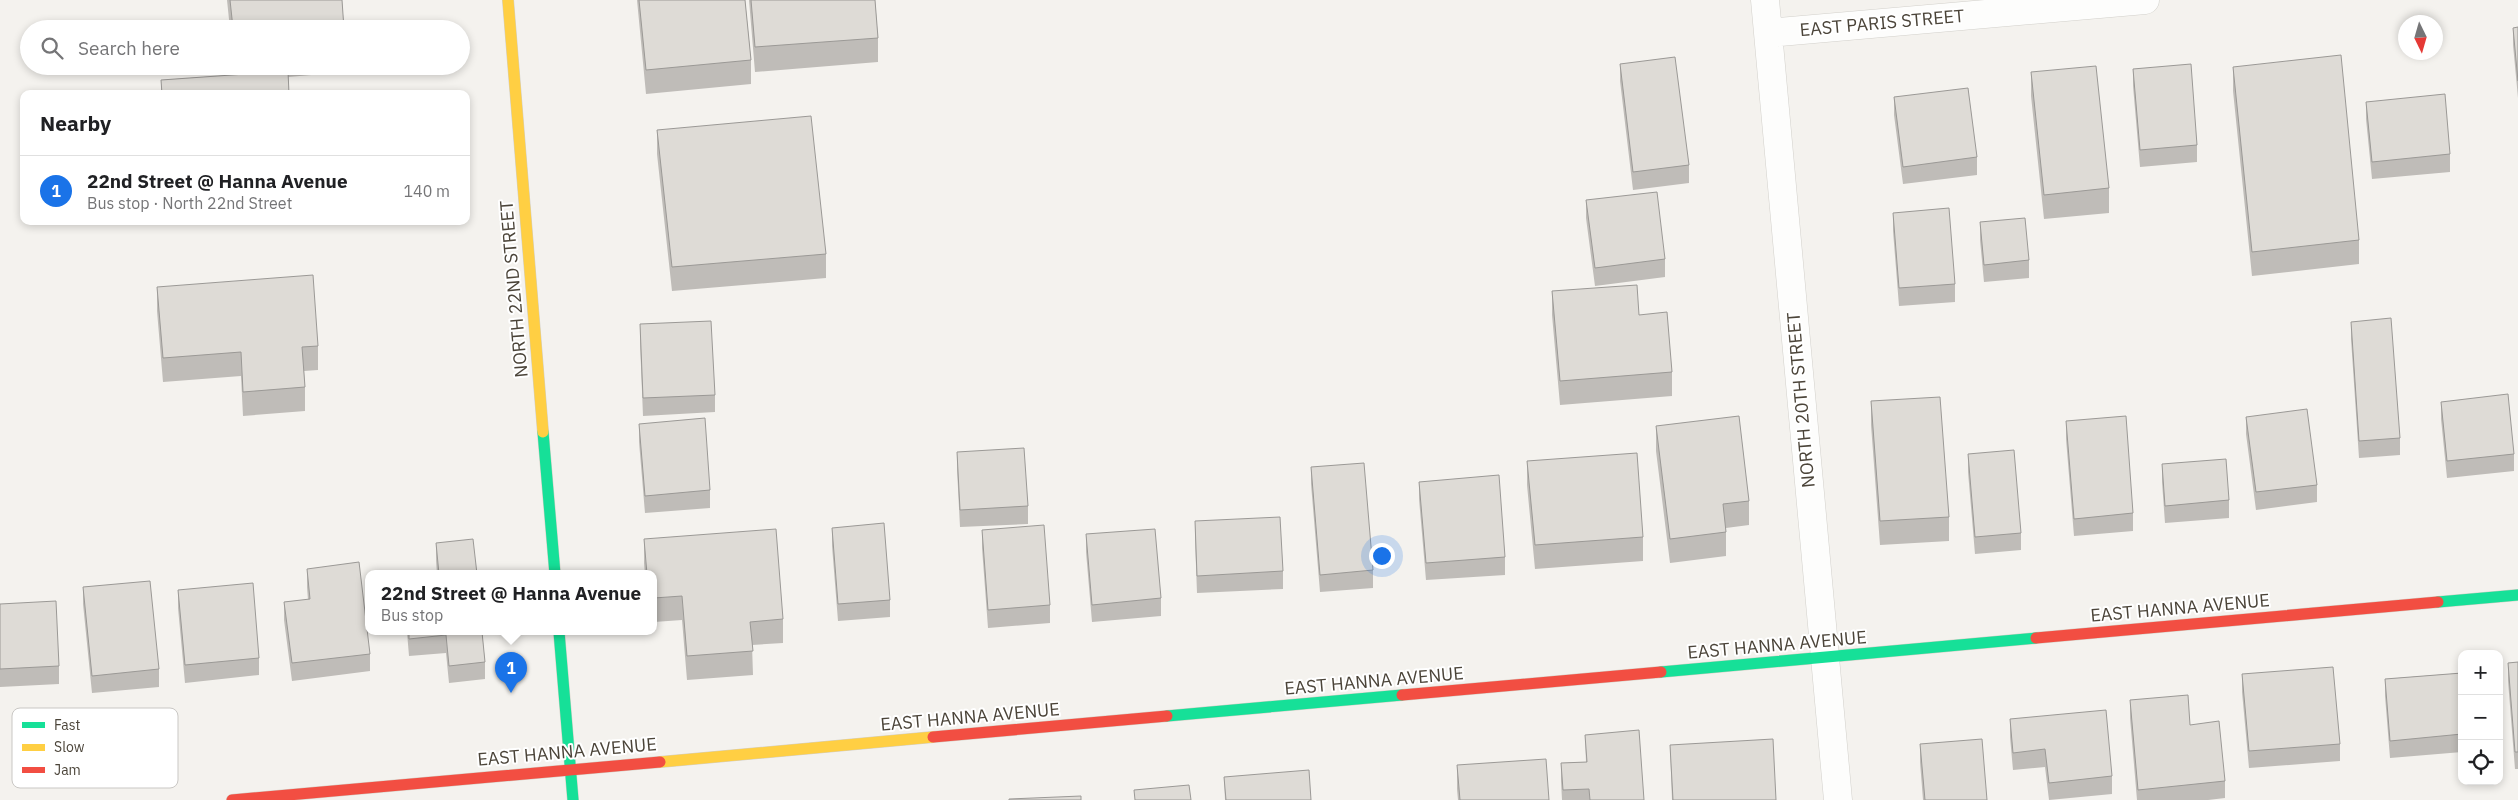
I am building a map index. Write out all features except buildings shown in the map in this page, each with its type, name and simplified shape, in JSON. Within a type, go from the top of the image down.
[{"type":"street","name":"NORTH 22ND STREET","points":[[508,0],[554,570]]},
{"type":"street","name":"NORTH 20TH STREET","points":[[1765,0],[1838,800]]},
{"type":"street","name":"EAST PARIS STREET","points":[[1768,33],[2145,0]]},
{"type":"street","name":"EAST HANNA AVENUE","points":[[232,800],[2518,595]]},
{"type":"street","points":[[559,635],[573,800]]},
{"type":"traffic: fast","points":[[543,432],[555,570]]},
{"type":"traffic: fast","points":[[2438,602],[2518,595]]},
{"type":"traffic: fast","points":[[559,635],[573,800]]},
{"type":"traffic: fast","points":[[1661,672],[2036,638]]},
{"type":"traffic: fast","points":[[1167,716],[1402,695]]},
{"type":"traffic: slow","points":[[508,0],[543,432]]},
{"type":"traffic: slow","points":[[660,762],[933,737]]},
{"type":"traffic: jam","points":[[2036,638],[2438,602]]},
{"type":"traffic: jam","points":[[1402,695],[1661,672]]},
{"type":"traffic: jam","points":[[933,737],[1167,716]]},
{"type":"traffic: jam","points":[[232,800],[660,762]]},
{"type":"place","name":"22nd Street @ Hanna Avenue","points":[[511,693]]}]
